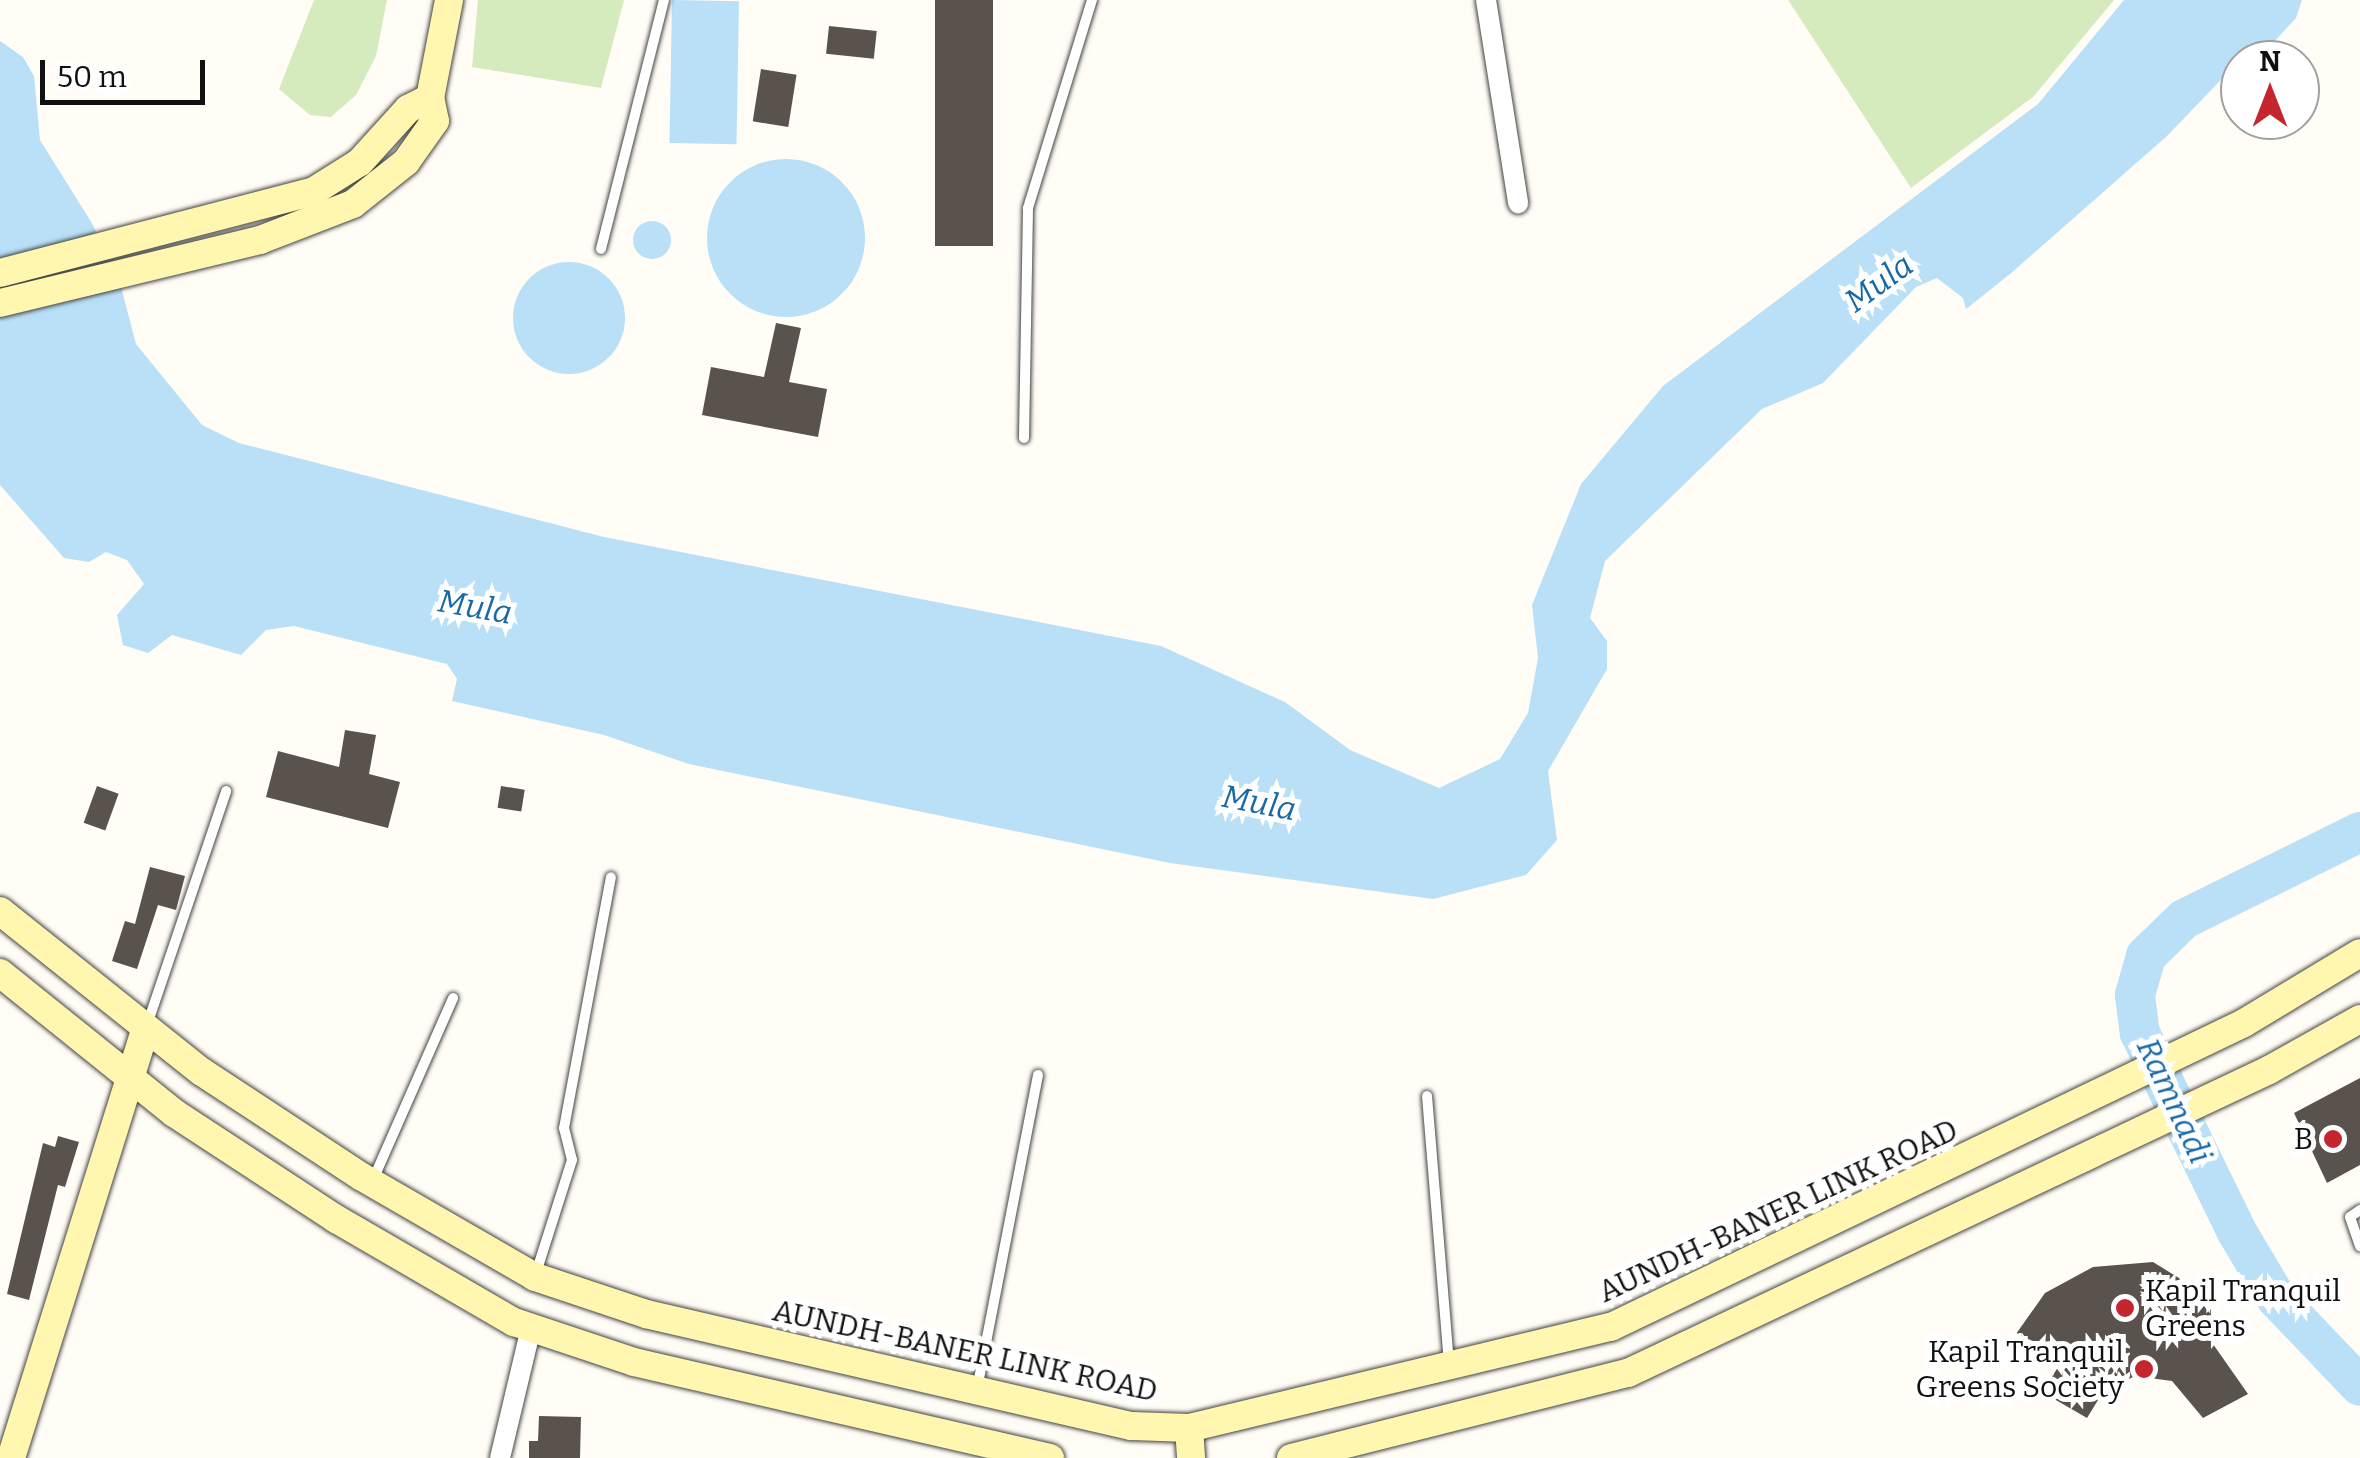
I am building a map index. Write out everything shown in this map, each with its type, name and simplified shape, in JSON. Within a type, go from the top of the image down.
[{"type":"main road","points":[[0,303],[260,240],[326,219],[379,185],[435,121],[430,98],[449,0]]},
{"type":"main road","points":[[0,273],[252,212],[338,178],[384,141],[408,109],[430,98]]},
{"type":"main road","name":"AUNDH-BANER LINK ROAD","points":[[0,911],[145,1031],[372,1182],[535,1277],[646,1314],[1131,1426],[1189,1428],[1611,1327],[2244,1023],[2360,954]]},
{"type":"main road","points":[[0,974],[130,1080],[336,1219],[530,1328],[634,1362],[1050,1458]]},
{"type":"main road","points":[[1291,1458],[1628,1374],[2269,1070],[2360,1019]]},
{"type":"main road","points":[[11,1458],[145,1031]]},
{"type":"main road","points":[[1189,1428],[1191,1458]]},
{"type":"street","points":[[1486,0],[1518,203]]},
{"type":"street","points":[[500,1458],[530,1328]]},
{"type":"lane","points":[[601,249],[664,0]]},
{"type":"lane","points":[[1024,438],[1028,208],[1092,0]]},
{"type":"lane","points":[[145,1031],[226,791]]},
{"type":"lane","points":[[535,1277],[572,1160],[564,1128],[611,877]]},
{"type":"lane","points":[[372,1182],[453,998]]},
{"type":"lane","points":[[976,1390],[1038,1075]]},
{"type":"lane","points":[[1427,1096],[1450,1368]]},
{"type":"lane","points":[[2360,1210],[2350,1216],[2360,1246]]},
{"type":"green space","points":[[314,0],[387,0],[376,56],[356,95],[331,117],[310,115],[279,89]]},
{"type":"green space","points":[[478,0],[624,0],[601,88],[472,67]]},
{"type":"green space","points":[[1788,0],[2114,0],[2033,97],[1911,188]]},
{"type":"water","points":[[672,0],[739,1],[736,144],[670,143]]},
{"type":"water","name":"Mula","points":[[2124,0],[2302,0],[2296,18],[2276,40],[2220,40],[2220,81],[2167,136],[2010,274],[1966,309],[1963,298],[1937,278],[1916,287],[1823,383],[1762,409],[1605,561],[1590,618],[1607,641],[1607,669],[1548,771],[1557,840],[1526,875],[1433,899],[1170,863],[689,764],[604,735],[452,701],[457,679],[447,664],[294,626],[266,630],[241,655],[172,635],[148,653],[123,645],[117,615],[144,584],[127,560],[106,552],[89,562],[64,558],[0,485],[0,41],[23,57],[34,76],[40,140],[93,225],[120,283],[136,344],[202,425],[239,443],[604,537],[1161,646],[1285,702],[1350,750],[1439,788],[1500,759],[1528,713],[1538,658],[1532,605],[1581,484],[1663,386],[2038,104]]},
{"type":"water","points":[[786,159],[816,165],[842,182],[859,208],[865,238],[859,268],[842,294],[816,311],[786,317],[756,311],[730,294],[713,268],[707,238],[713,208],[730,182],[756,165]]},
{"type":"water","points":[[652,221],[665,227],[671,240],[665,253],[652,259],[639,253],[633,240],[639,227]]},
{"type":"water","points":[[569,262],[591,266],[609,278],[621,296],[625,318],[621,340],[609,358],[591,370],[569,374],[547,370],[529,358],[517,340],[513,318],[517,296],[529,278],[547,266]]},
{"type":"building","points":[[935,0],[993,0],[993,246],[935,246]]},
{"type":"building","points":[[829,26],[877,31],[874,59],[826,54]]},
{"type":"building","points":[[761,69],[797,75],[788,127],[753,121]]},
{"type":"building","points":[[776,323],[801,328],[789,382],[827,389],[818,437],[702,415],[711,367],[764,377]]},
{"type":"building","points":[[345,730],[376,735],[369,774],[400,782],[388,828],[266,797],[278,751],[339,767]]},
{"type":"building","points":[[97,786],[119,794],[105,831],[84,823]]},
{"type":"building","points":[[501,786],[525,790],[521,811],[498,808]]},
{"type":"building","points":[[150,867],[185,876],[176,910],[158,905],[137,969],[112,961],[125,921],[135,924]]},
{"type":"building","name":"B","points":[[2360,1078],[2360,1165],[2327,1183],[2294,1113]]},
{"type":"building","points":[[58,1136],[79,1142],[65,1187],[58,1185],[29,1300],[7,1294],[43,1143],[55,1147]]},
{"type":"building","points":[[2153,1262],[2200,1291],[2226,1337],[2213,1344],[2248,1394],[2203,1418],[2172,1381],[2135,1376],[2103,1392],[2087,1418],[2042,1392],[2066,1355],[2016,1334],[2045,1293],[2093,1267]]},
{"type":"building","points":[[539,1416],[581,1417],[580,1458],[529,1458],[529,1441],[538,1441]]},
{"type":"waterway","name":"Ramnadi","points":[[2360,832],[2184,919],[2146,956],[2135,995],[2140,1033],[2237,1232],[2277,1299],[2360,1386]]},
{"type":"place","name":"B","points":[[2333,1139]]},
{"type":"place","name":"Kapil Tranquil Greens","points":[[2125,1308]]},
{"type":"place","name":"Kapil Tranquil Greens Society","points":[[2144,1369]]}]
